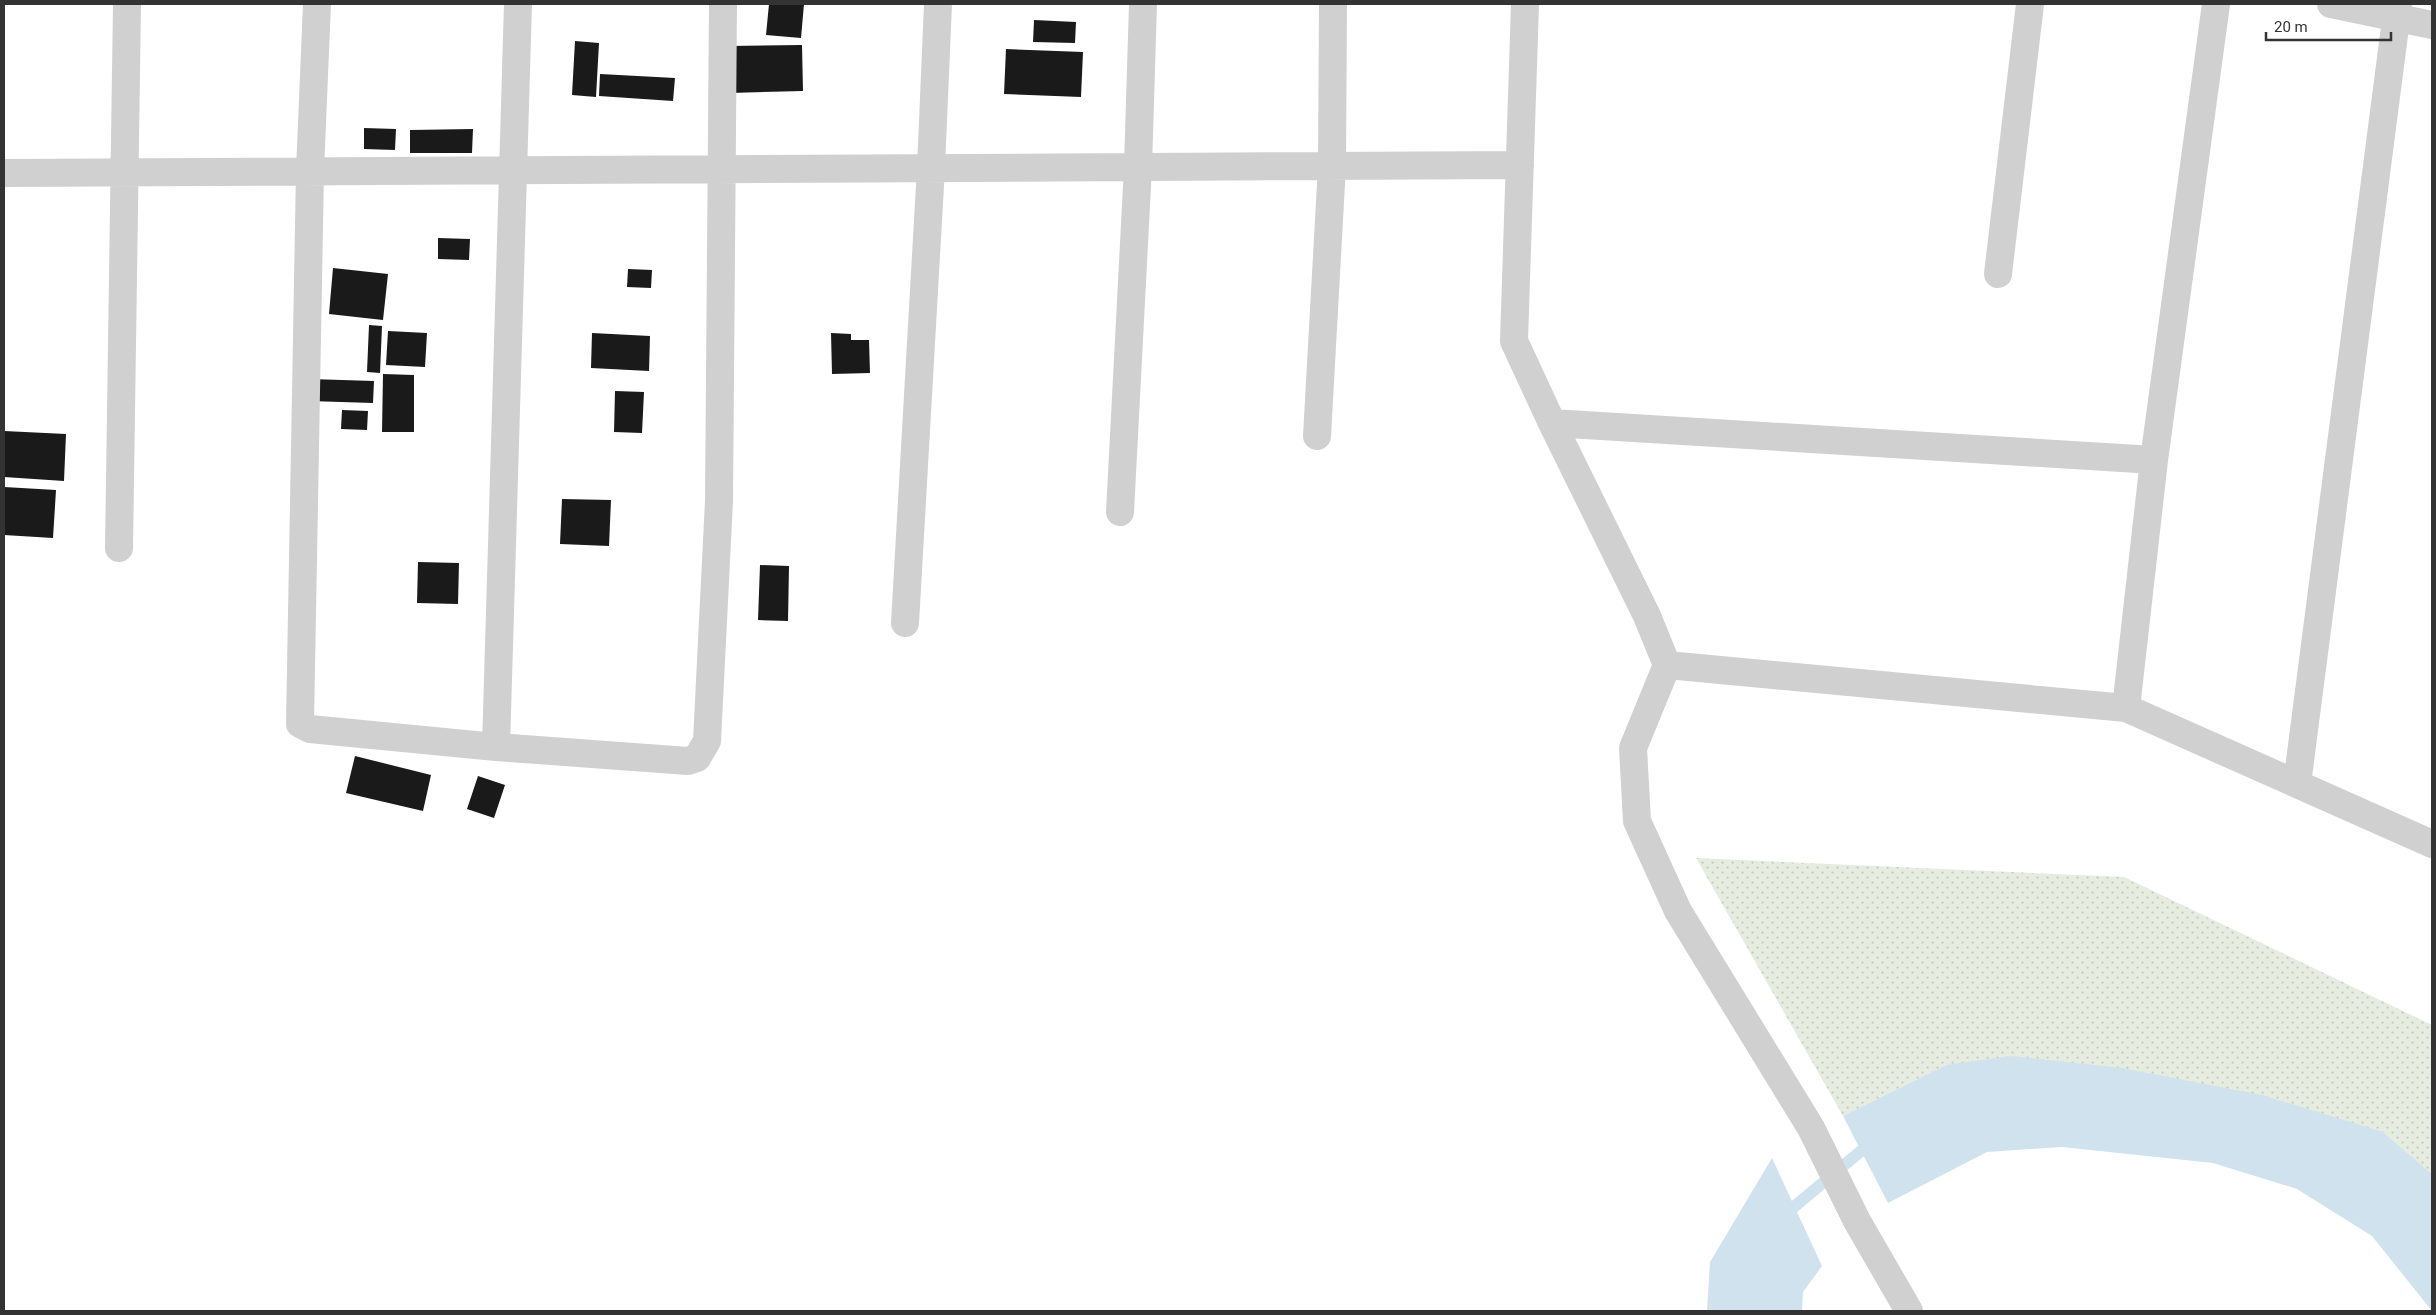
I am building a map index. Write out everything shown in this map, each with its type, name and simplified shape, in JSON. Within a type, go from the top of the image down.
[{"type":"street","points":[[119,548],[127,4]]},
{"type":"street","points":[[317,4],[310,171],[300,724],[310,729],[496,747],[688,761],[697,758],[707,741],[720,501],[723,4]]},
{"type":"street","points":[[496,747],[518,4]]},
{"type":"street","points":[[905,623],[931,168],[938,4]]},
{"type":"street","points":[[1120,512],[1138,167],[1143,4]]},
{"type":"street","points":[[1317,436],[1332,166],[1333,4]]},
{"type":"street","points":[[1526,4],[1514,341],[1647,616],[1667,665],[1633,748],[1637,821],[1678,911],[1811,1128],[1857,1221],[1909,1311]]},
{"type":"street","points":[[1998,274],[2030,4]]},
{"type":"street","points":[[2126,708],[2154,460],[2216,4]]},
{"type":"street","points":[[2331,4],[2398,11],[2432,25]]},
{"type":"street","points":[[2297,784],[2398,11]]},
{"type":"street","points":[[4,173],[1520,165]]},
{"type":"street","points":[[1552,423],[2154,460]]},
{"type":"street","points":[[1667,665],[2126,708],[2432,844]]},
{"type":"shaded area","points":[[1696,858],[2124,877],[2432,1025],[2432,1174],[2383,1132],[1946,1065],[1843,1116]]},
{"type":"water","points":[[2012,1056],[2122,1068],[2262,1095],[2383,1132],[2432,1174],[2432,1311],[2372,1236],[2297,1189],[2213,1163],[2062,1147],[1987,1152],[1888,1203],[1843,1116],[1946,1065]]},
{"type":"water","points":[[1772,1158],[1822,1266],[1803,1292],[1802,1311],[1707,1311],[1710,1262]]},
{"type":"building","points":[[769,4],[804,4],[801,38],[766,35]]},
{"type":"building","points":[[1034,20],[1076,22],[1075,43],[1033,42]]},
{"type":"building","points":[[575,41],[599,43],[596,97],[572,95]]},
{"type":"building","points":[[802,45],[803,91],[730,93],[728,46]]},
{"type":"building","points":[[1006,49],[1083,52],[1081,97],[1004,94]]},
{"type":"building","points":[[600,74],[675,78],[673,101],[599,96]]},
{"type":"building","points":[[364,128],[396,129],[395,150],[364,149]]},
{"type":"building","points":[[473,129],[472,153],[410,153],[410,130]]},
{"type":"building","points":[[438,238],[470,239],[469,260],[438,259]]},
{"type":"building","points":[[333,268],[388,274],[383,320],[329,314]]},
{"type":"building","points":[[628,269],[652,270],[651,288],[627,287]]},
{"type":"building","points":[[369,325],[382,326],[380,373],[367,372]]},
{"type":"building","points":[[388,331],[427,333],[425,367],[386,365]]},
{"type":"building","points":[[592,333],[650,336],[649,371],[591,368]]},
{"type":"building","points":[[831,333],[851,334],[851,340],[869,340],[870,373],[832,374]]},
{"type":"building","points":[[383,374],[414,375],[414,432],[382,432]]},
{"type":"building","points":[[310,379],[374,381],[373,403],[309,401]]},
{"type":"building","points":[[615,391],[644,392],[642,433],[614,432]]},
{"type":"building","points":[[342,410],[368,411],[367,430],[341,429]]},
{"type":"building","points":[[4,431],[66,434],[64,481],[4,477]]},
{"type":"building","points":[[4,487],[56,490],[53,538],[4,535]]},
{"type":"building","points":[[562,499],[611,500],[609,546],[560,544]]},
{"type":"building","points":[[418,562],[459,563],[458,604],[417,603]]},
{"type":"building","points":[[760,565],[789,566],[788,621],[758,620]]},
{"type":"building","points":[[355,756],[431,775],[423,811],[346,793]]},
{"type":"building","points":[[478,776],[505,785],[494,818],[467,809]]},
{"type":"waterway","points":[[1783,1216],[1873,1141]]}]
